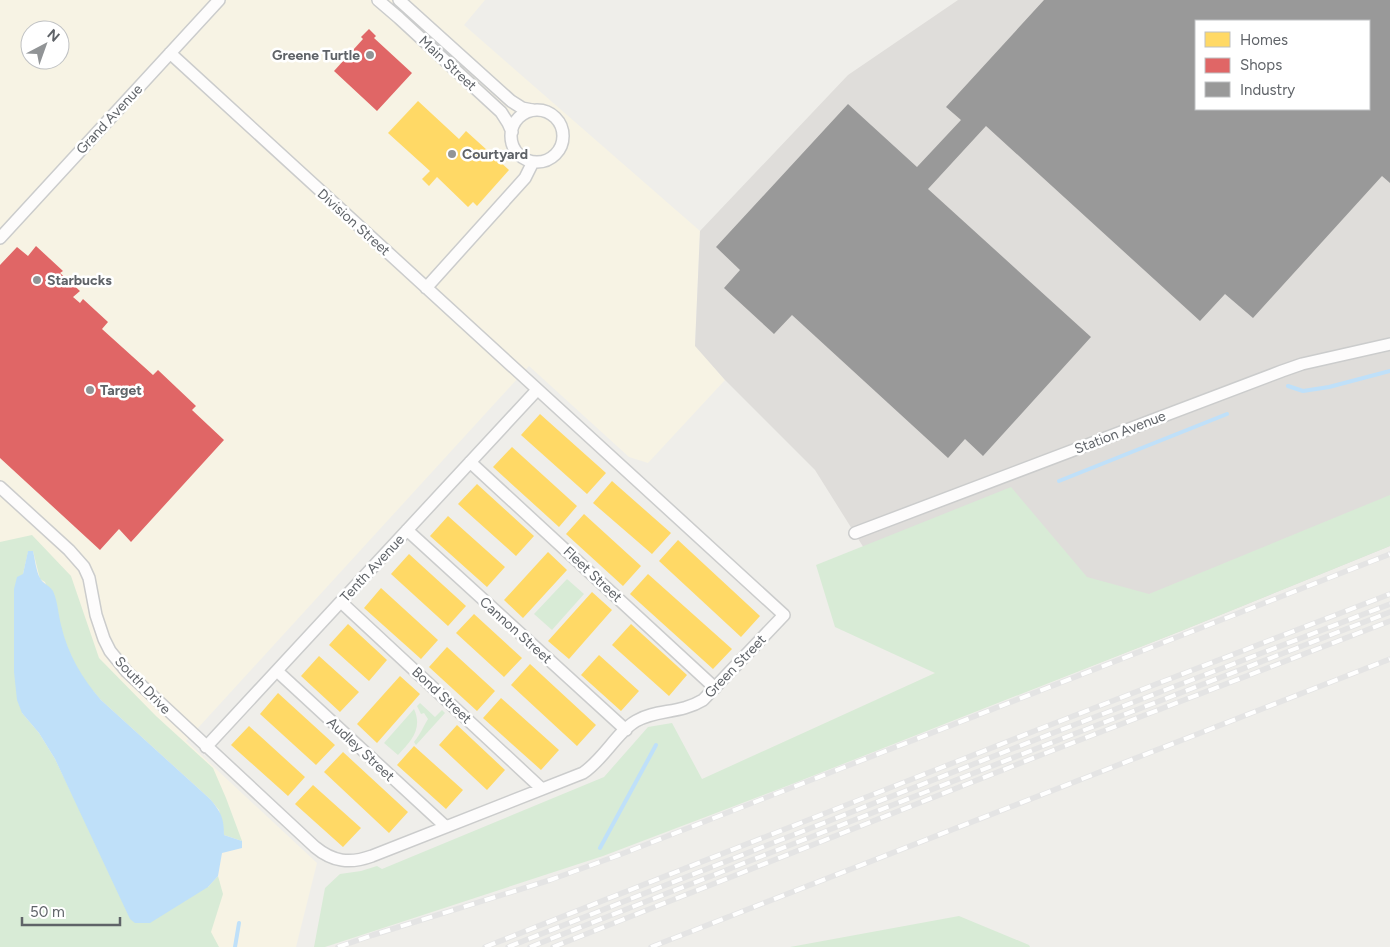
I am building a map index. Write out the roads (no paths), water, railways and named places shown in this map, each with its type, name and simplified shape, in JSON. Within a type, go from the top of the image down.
[{"type":"street","name":"Grand Avenue","points":[[0,238],[219,0]]},
{"type":"street","name":"Main Street","points":[[378,0],[501,112],[512,132]]},
{"type":"street","name":"Main Street","points":[[399,0],[511,101],[522,108],[532,110]]},
{"type":"street","name":"Division Street","points":[[170,53],[537,390]]},
{"type":"street","points":[[532,110],[544,111],[554,115],[560,122],[564,133],[561,145],[554,154],[545,160],[534,162],[523,158],[515,149],[511,138],[519,119],[532,110]]},
{"type":"street","points":[[426,288],[525,178],[534,162]]},
{"type":"street","name":"Station Avenue","points":[[855,533],[1282,371],[1302,364],[1390,344]]},
{"type":"street","name":"Tenth Avenue","points":[[206,747],[537,390]]},
{"type":"street","name":"Green Street","points":[[327,856],[338,861],[357,861],[576,776],[594,765],[632,724],[642,718],[689,708],[703,700],[784,616],[537,390]]},
{"type":"street","name":"Fleet Street","points":[[470,462],[715,688]]},
{"type":"street","name":"South Drive","points":[[0,487],[69,550],[84,567],[89,578],[99,628],[110,651],[118,662],[136,682],[206,747],[327,856]]},
{"type":"street","name":"Cannon Street","points":[[407,530],[626,730]]},
{"type":"street","name":"Bond Street","points":[[341,602],[542,789]]},
{"type":"street","name":"Audley Street","points":[[276,671],[445,826]]},
{"type":"water","points":[[28,551],[33,551],[40,578],[53,591],[64,636],[76,666],[88,683],[101,700],[210,799],[221,816],[224,835],[242,841],[242,848],[222,853],[218,876],[208,887],[150,923],[135,923],[130,919],[55,759],[39,733],[22,713],[17,700],[14,672],[14,589],[17,577],[23,574]]},
{"type":"waterway","points":[[1288,386],[1303,391],[1329,387],[1390,371]]},
{"type":"waterway","points":[[1059,481],[1227,414]]},
{"type":"waterway","points":[[600,848],[656,745]]},
{"type":"waterway","points":[[235,947],[239,923]]},
{"type":"railway","points":[[338,947],[550,880],[619,855],[1390,554]]},
{"type":"railway","points":[[485,947],[1037,730],[1390,594]]},
{"type":"railway","points":[[508,947],[1040,738],[1390,604]]},
{"type":"railway","points":[[530,947],[1390,612]]},
{"type":"railway","points":[[553,947],[1046,753],[1390,621]]},
{"type":"railway","points":[[651,947],[1390,659]]},
{"type":"place","name":"Greene Turtle","points":[[370,55]]},
{"type":"place","name":"Courtyard","points":[[452,154]]},
{"type":"place","name":"Starbucks","points":[[37,280]]},
{"type":"place","name":"Target","points":[[90,390]]}]
